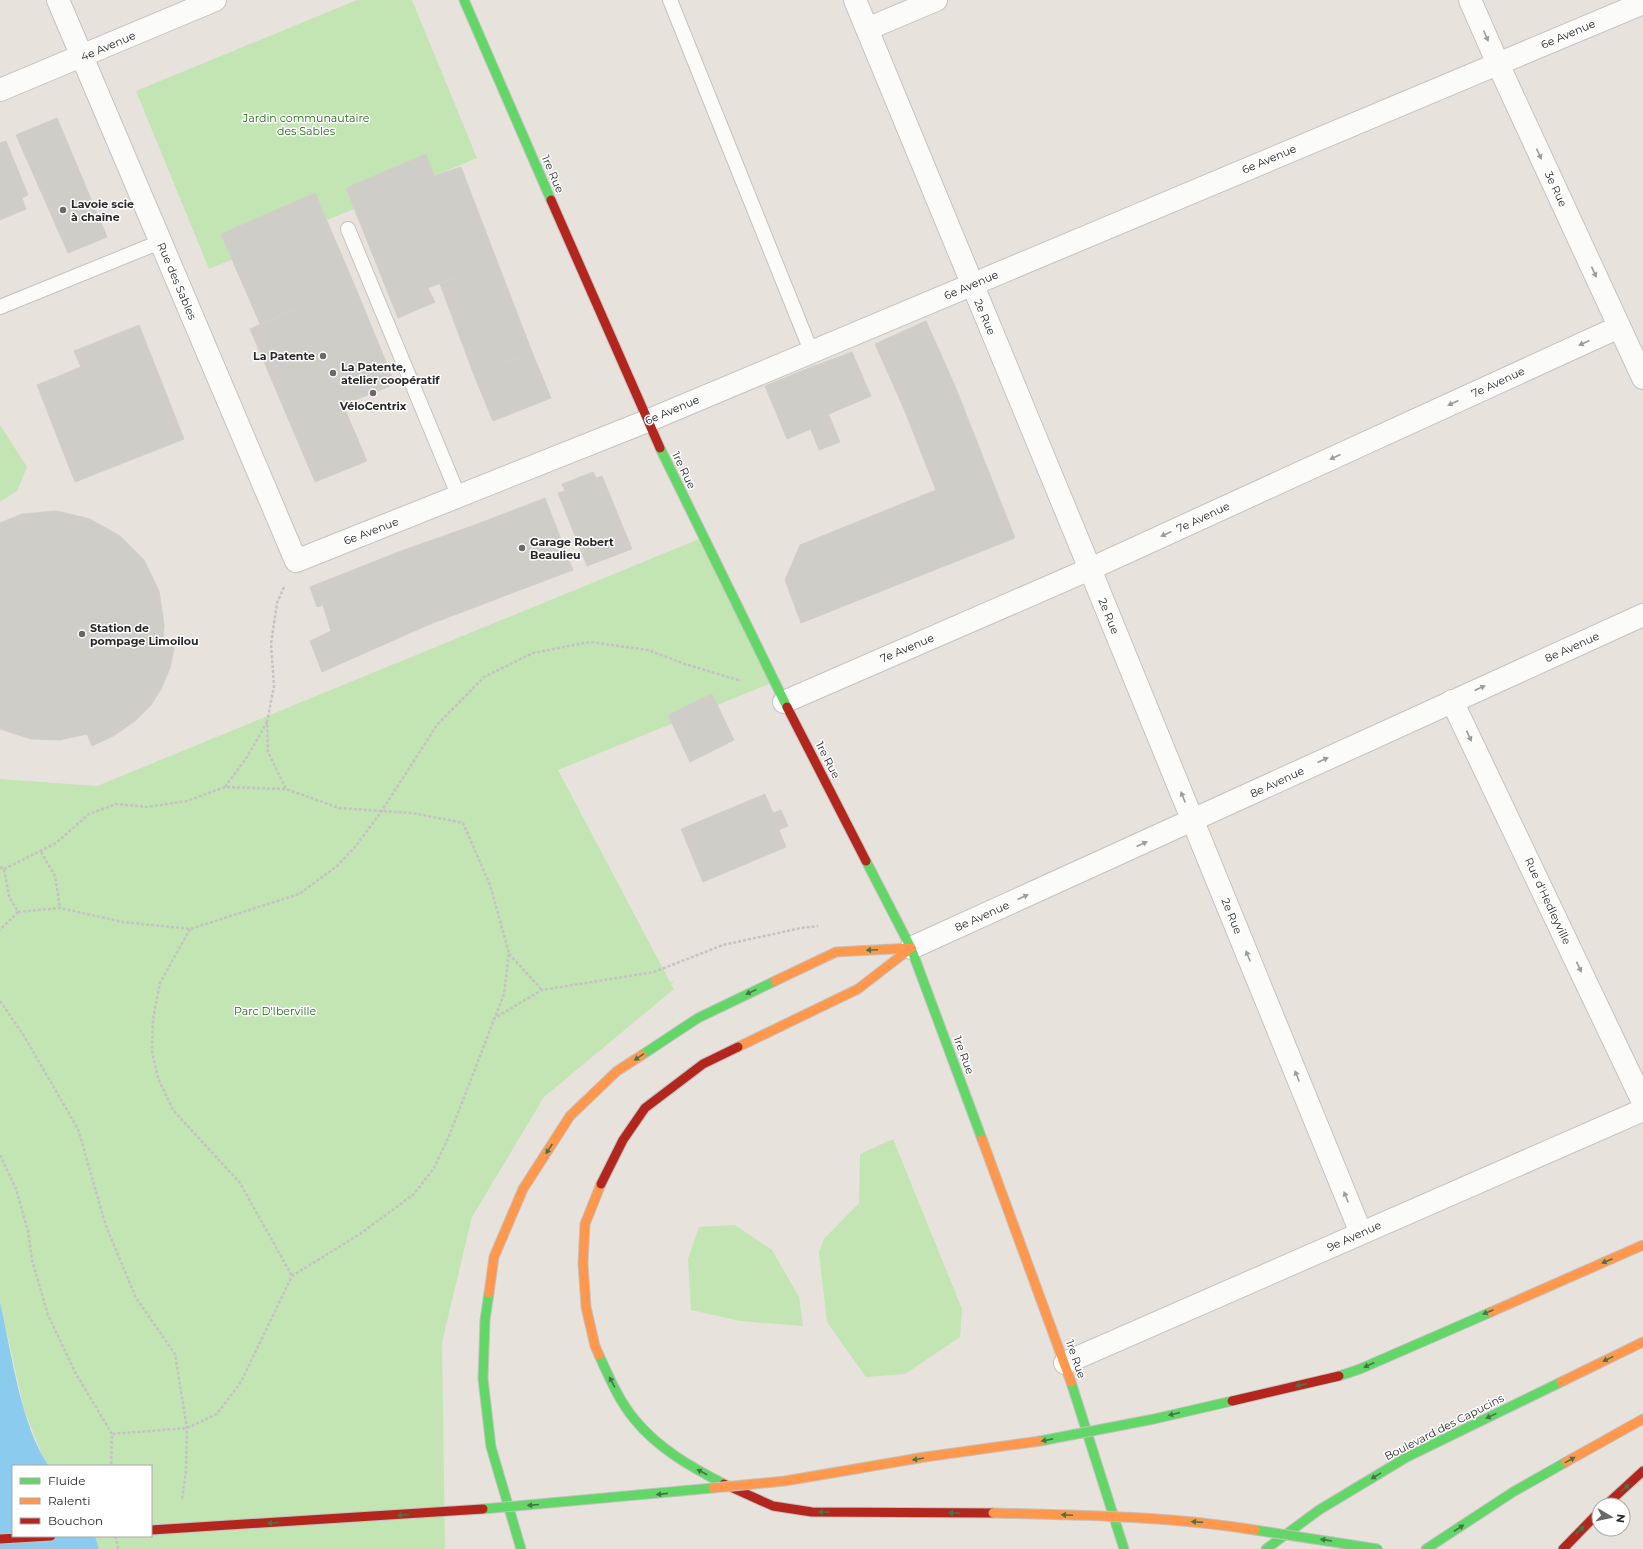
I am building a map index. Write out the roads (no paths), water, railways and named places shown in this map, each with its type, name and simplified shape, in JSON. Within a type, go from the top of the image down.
[{"type":"main road","name":"1re Rue","points":[[464,0],[646,420],[784,702],[911,948],[1065,1363],[1124,1549]]},
{"type":"main road","points":[[911,948],[858,989],[703,1064],[645,1108],[623,1140],[603,1180],[586,1224],[583,1264],[586,1307],[595,1346],[611,1382],[634,1419],[657,1442],[684,1463],[738,1492],[773,1506],[812,1512],[993,1513],[1142,1517],[1213,1523],[1378,1549]]},
{"type":"main road","points":[[520,1549],[491,1447],[484,1379],[485,1320],[494,1257],[523,1189],[570,1116],[617,1071],[698,1018],[836,952],[911,948]]},
{"type":"main road","points":[[152,1530],[447,1512],[622,1498],[785,1481],[1044,1440],[1154,1419],[1339,1376],[1360,1369],[1643,1245]]},
{"type":"main road","name":"Boulevard des Capucins","points":[[1266,1549],[1319,1510],[1407,1457],[1643,1342]]},
{"type":"main road","points":[[1426,1549],[1513,1492],[1643,1420]]},
{"type":"main road","points":[[1615,1497],[1643,1471]]},
{"type":"main road","points":[[1563,1549],[1591,1520]]},
{"type":"main road","points":[[0,1539],[34,1537]]},
{"type":"street","name":"Rue des Sables","points":[[58,0],[296,561]]},
{"type":"street","name":"4e Avenue","points":[[0,90],[82,57],[215,0]]},
{"type":"street","name":"2e Rue","points":[[855,0],[1090,569],[1361,1233]]},
{"type":"street","points":[[867,29],[936,0]]},
{"type":"street","name":"3e Rue","points":[[1470,0],[1643,378]]},
{"type":"street","name":"6e Avenue","points":[[296,561],[459,497],[811,352],[1643,2]]},
{"type":"street","name":"7e Avenue","points":[[784,702],[1090,569],[1619,327]]},
{"type":"street","name":"8e Avenue","points":[[911,948],[1452,701],[1643,616]]},
{"type":"street","name":"Rue d'Hedleyville","points":[[1452,701],[1643,1102]]},
{"type":"street","name":"9e Avenue","points":[[1065,1363],[1643,1110]]},
{"type":"lane","points":[[670,0],[811,352]]},
{"type":"lane","points":[[348,228],[459,497]]},
{"type":"lane","points":[[0,308],[160,242]]},
{"type":"water","points":[[0,1302],[24,1410],[39,1450],[48,1465],[12,1465],[12,1537],[95,1537],[99,1549],[0,1549]]},
{"type":"place","name":"Lavoie scie à chaîne","points":[[63,210]]},
{"type":"place","name":"La Patente","points":[[323,356]]},
{"type":"place","name":"La Patente, atelier coopératif","points":[[333,373]]},
{"type":"place","name":"VéloCentrix","points":[[373,393]]},
{"type":"place","name":"Garage Robert Beaulieu","points":[[522,548]]},
{"type":"place","name":"Station de pompage Limoilou","points":[[82,634]]},
{"type":"park label","name":"Jardin communautaire des Sables","points":[[306,124]]},
{"type":"park label","name":"Parc D'Iberville","points":[[275,1011]]}]
